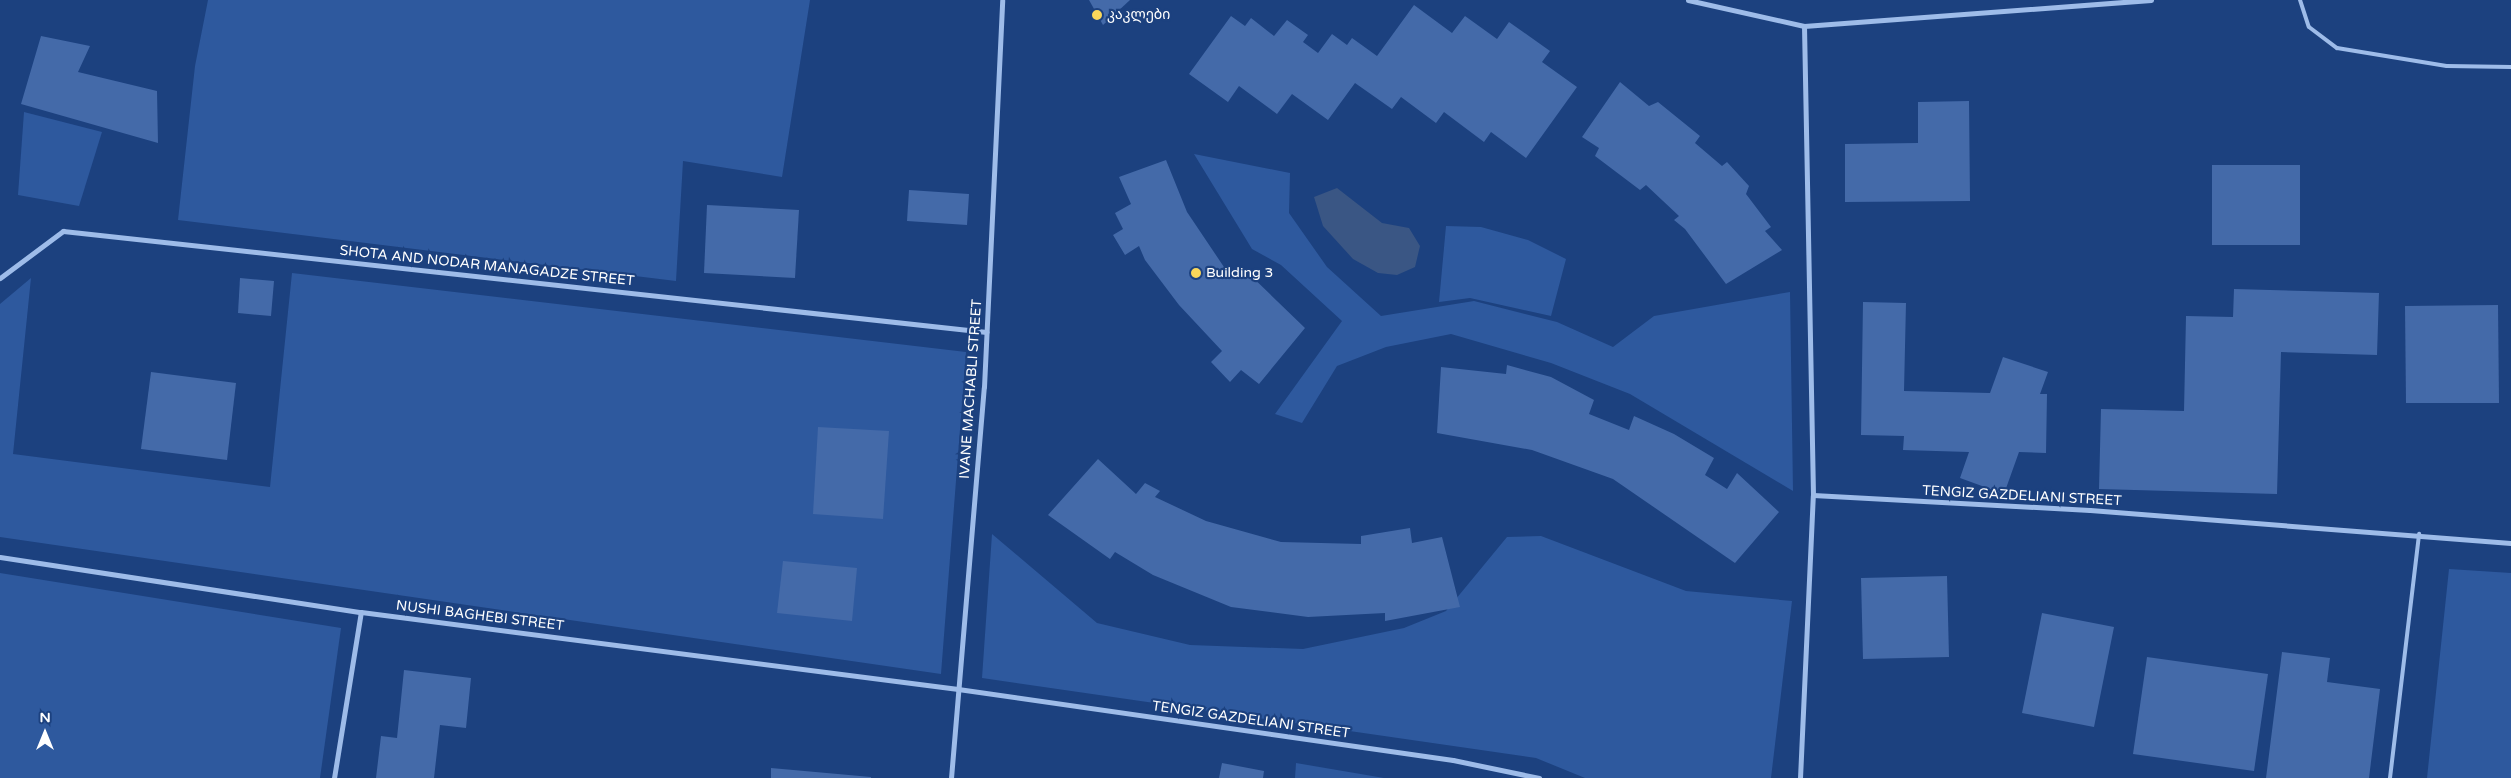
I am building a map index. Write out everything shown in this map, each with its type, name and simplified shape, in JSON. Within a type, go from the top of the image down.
[{"type":"street","name":"IVANE MACHABLI STREET","points":[[951,778],[986,332],[1002,0]]},
{"type":"street","points":[[1688,0],[1804,26],[2150,0]]},
{"type":"street","points":[[1800,778],[1813,495],[1804,26]]},
{"type":"street","name":"SHOTA AND NODAR MANAGADZE STREET","points":[[0,278],[63,230],[986,332]]},
{"type":"street","name":"TENGIZ GAZDELIANI STREET","points":[[1813,495],[2090,510],[2419,534],[2511,543]]},
{"type":"street","name":"NUSHI BAGHEBI STREET","points":[[0,558],[361,612],[958,690]]},
{"type":"street","points":[[334,778],[361,612]]},
{"type":"street","name":"TENGIZ GAZDELIANI STREET","points":[[958,690],[1453,760],[1539,778]]},
{"type":"lane","points":[[2300,0],[2309,27],[2336,48],[2447,66],[2511,67]]},
{"type":"lane","points":[[2390,778],[2419,534]]},
{"type":"shaded area","points":[[208,0],[810,0],[782,177],[683,161],[676,281],[178,220],[195,66]]},
{"type":"shaded area","points":[[24,112],[102,132],[79,206],[18,195]]},
{"type":"shaded area","points":[[1194,154],[1290,173],[1289,213],[1327,267],[1381,316],[1474,301],[1557,322],[1613,347],[1654,316],[1790,292],[1793,491],[1630,394],[1551,363],[1451,334],[1386,347],[1337,366],[1302,423],[1275,414],[1342,321],[1281,265],[1252,249]]},
{"type":"shaded area","points":[[1337,188],[1382,223],[1409,228],[1420,246],[1415,267],[1397,275],[1378,273],[1353,259],[1323,226],[1314,197]]},
{"type":"shaded area","points":[[1446,226],[1481,227],[1528,240],[1566,259],[1551,316],[1470,298],[1439,302]]},
{"type":"shaded area","points":[[292,273],[966,352],[941,674],[0,537],[0,304],[31,278],[13,454],[270,487]]},
{"type":"shaded area","points":[[992,534],[1097,623],[1190,645],[1303,649],[1404,628],[1446,611],[1507,537],[1541,536],[1686,591],[1792,601],[1771,778],[1585,778],[1536,758],[982,678]]},
{"type":"shaded area","points":[[2449,569],[2511,573],[2511,778],[2427,778]]},
{"type":"shaded area","points":[[0,573],[341,628],[320,778],[0,778]]},
{"type":"shaded area","points":[[1296,763],[1384,778],[1295,778]]},
{"type":"building","points":[[1089,0],[1130,0],[1103,25]]},
{"type":"building","points":[[1414,5],[1452,33],[1465,16],[1497,39],[1509,22],[1550,51],[1542,62],[1577,87],[1526,158],[1491,132],[1484,142],[1444,112],[1436,123],[1401,97],[1392,109],[1355,83],[1328,120],[1292,94],[1277,114],[1239,86],[1228,102],[1189,74],[1231,16],[1245,26],[1251,18],[1274,36],[1287,20],[1308,35],[1303,42],[1318,53],[1332,34],[1347,45],[1352,38],[1377,56]]},
{"type":"building","points":[[41,36],[90,46],[78,72],[157,91],[158,143],[21,104]]},
{"type":"building","points":[[1620,82],[1649,106],[1658,102],[1700,136],[1695,143],[1722,166],[1727,162],[1749,186],[1746,194],[1771,227],[1765,231],[1782,250],[1726,284],[1685,229],[1674,220],[1679,216],[1646,185],[1640,190],[1595,156],[1599,148],[1582,137]]},
{"type":"building","points":[[1969,101],[1970,201],[1845,202],[1845,144],[1918,143],[1918,102]]},
{"type":"building","name":"Building 3","points":[[1166,160],[1187,212],[1226,270],[1230,267],[1240,277],[1245,270],[1305,328],[1259,384],[1241,370],[1230,382],[1211,362],[1222,351],[1179,305],[1145,260],[1139,246],[1125,255],[1113,235],[1123,229],[1115,213],[1131,204],[1119,177]]},
{"type":"building","points":[[2212,165],[2300,165],[2300,245],[2212,245]]},
{"type":"building","points":[[909,190],[969,194],[967,225],[907,221]]},
{"type":"building","points":[[707,205],[799,210],[795,278],[704,273]]},
{"type":"building","points":[[240,278],[274,281],[271,316],[238,313]]},
{"type":"building","points":[[2234,289],[2379,293],[2377,355],[2281,352],[2277,494],[2099,489],[2101,409],[2184,411],[2186,316],[2233,317]]},
{"type":"building","points":[[1863,302],[1906,303],[1904,391],[1990,393],[2003,357],[2048,372],[2040,394],[2047,394],[2046,453],[2019,452],[2004,494],[1960,478],[1969,452],[1903,450],[1904,436],[1861,435]]},
{"type":"building","points":[[2498,305],[2499,403],[2406,403],[2405,306]]},
{"type":"building","points":[[1507,365],[1551,377],[1594,400],[1589,414],[1629,430],[1634,416],[1674,434],[1714,458],[1705,475],[1727,489],[1737,473],[1779,512],[1735,563],[1613,479],[1532,450],[1437,433],[1441,367],[1506,374]]},
{"type":"building","points":[[151,372],[236,383],[227,460],[141,449]]},
{"type":"building","points":[[818,427],[889,431],[883,519],[813,514]]},
{"type":"building","points":[[1098,459],[1136,494],[1145,483],[1160,491],[1155,497],[1206,521],[1281,542],[1361,544],[1361,536],[1410,528],[1412,543],[1442,537],[1460,607],[1385,621],[1385,613],[1308,617],[1231,607],[1153,575],[1115,552],[1110,559],[1048,515]]},
{"type":"building","points":[[783,561],[857,568],[852,621],[777,613]]},
{"type":"building","points":[[1947,576],[1949,657],[1863,659],[1861,578]]},
{"type":"building","points":[[2042,613],[2114,627],[2094,727],[2022,713]]},
{"type":"building","points":[[2282,652],[2330,658],[2327,682],[2380,689],[2369,778],[2266,778]]},
{"type":"building","points":[[2147,657],[2268,674],[2254,771],[2133,754]]},
{"type":"building","points":[[404,670],[471,678],[466,728],[440,725],[434,778],[376,778],[381,736],[397,738]]},
{"type":"building","points":[[1222,763],[1264,771],[1263,778],[1219,778]]},
{"type":"building","points":[[771,768],[871,777],[871,778],[771,778]]},
{"type":"place","name":"კაკლები","points":[[1097,15]]},
{"type":"place","name":"Building 3","points":[[1196,273]]}]
